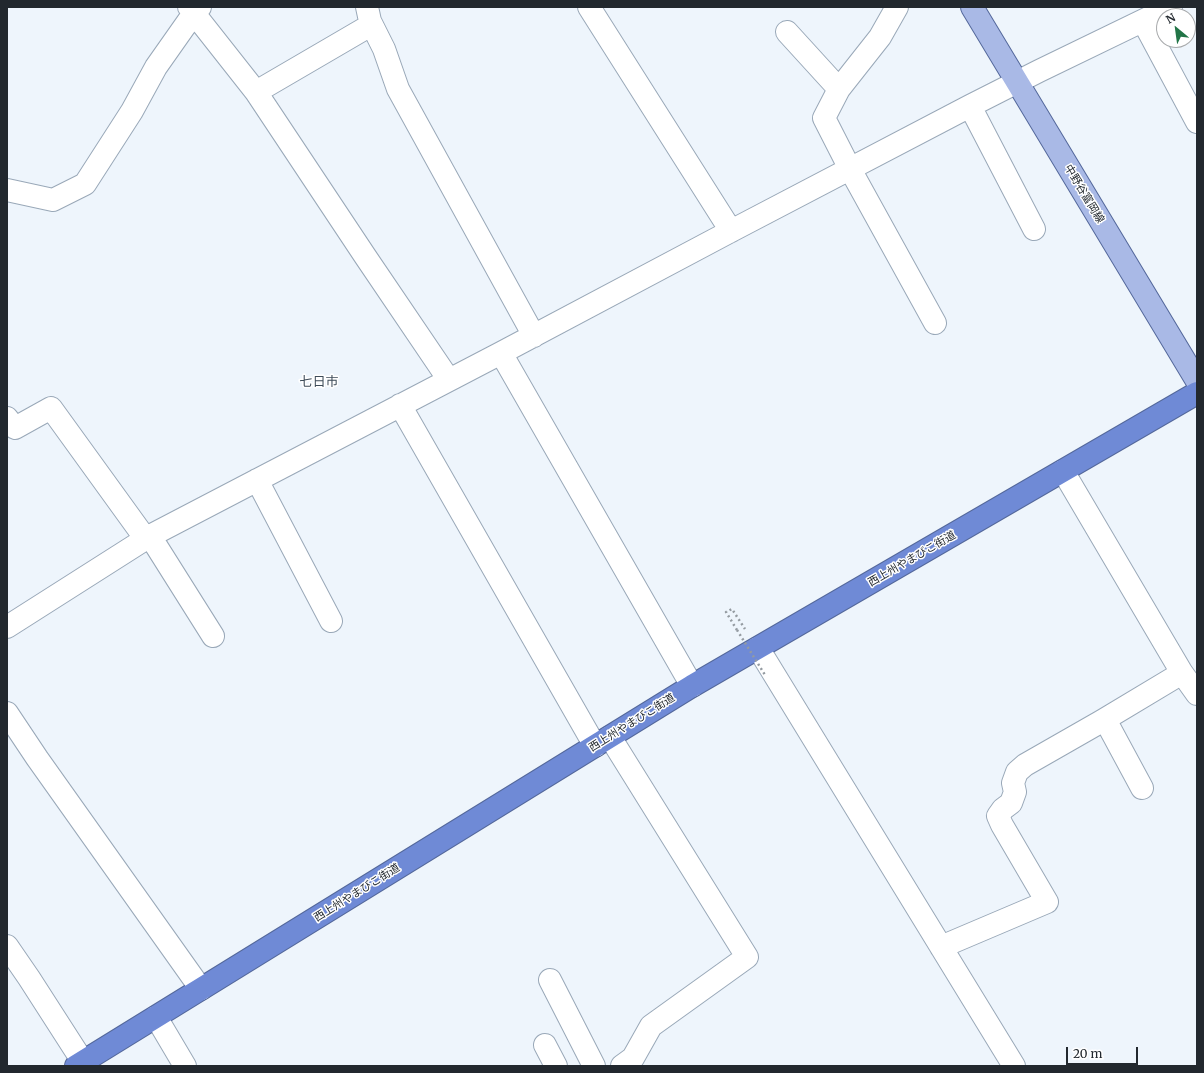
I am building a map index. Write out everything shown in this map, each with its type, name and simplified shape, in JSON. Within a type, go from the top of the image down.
[{"type":"highway","name":"西上州やまびこ街道","points":[[80,1064],[692,686],[752,640],[1063,471],[1197,393]]},
{"type":"main road","name":"中野谷富岡線","points":[[972,7],[1197,381]]},
{"type":"street","points":[[367,7],[370,21],[384,49],[398,89],[534,336]]},
{"type":"street","points":[[589,7],[732,231]]},
{"type":"street","points":[[897,7],[880,37],[839,89],[824,118],[850,169],[935,323]]},
{"type":"street","points":[[7,627],[148,537],[534,336],[1017,82],[1139,16],[1171,7]]},
{"type":"street","points":[[7,190],[53,200],[85,184],[132,111],[156,67],[194,9],[256,92],[449,380]]},
{"type":"street","points":[[1139,16],[1197,122]]},
{"type":"street","points":[[256,92],[364,29]]},
{"type":"street","points":[[787,32],[839,89]]},
{"type":"street","points":[[970,106],[1034,229]]},
{"type":"street","points":[[501,353],[692,686]]},
{"type":"street","points":[[400,405],[602,742],[748,957],[651,1026],[633,1058],[622,1066]]},
{"type":"street","points":[[7,418],[14,428],[51,408],[148,537],[213,636]]},
{"type":"street","points":[[1063,471],[1182,673],[1197,694]]},
{"type":"street","points":[[257,480],[331,621]]},
{"type":"street","points":[[752,640],[1014,1066]]},
{"type":"street","points":[[941,947],[1047,902],[998,816],[1011,803],[1015,792],[1013,783],[1016,772],[1025,765],[1182,673]]},
{"type":"street","points":[[7,713],[37,758],[202,989]]},
{"type":"street","points":[[1102,721],[1108,725],[1142,788]]},
{"type":"street","points":[[7,946],[29,978],[80,1064]]},
{"type":"street","points":[[550,980],[594,1066]]},
{"type":"street","points":[[156,1017],[185,1066]]},
{"type":"street","points":[[545,1045],[556,1066]]},
{"type":"path","points":[[752,640],[732,609],[726,612],[765,675]]},
{"type":"district","name":"七日市","points":[[319,382]]}]
